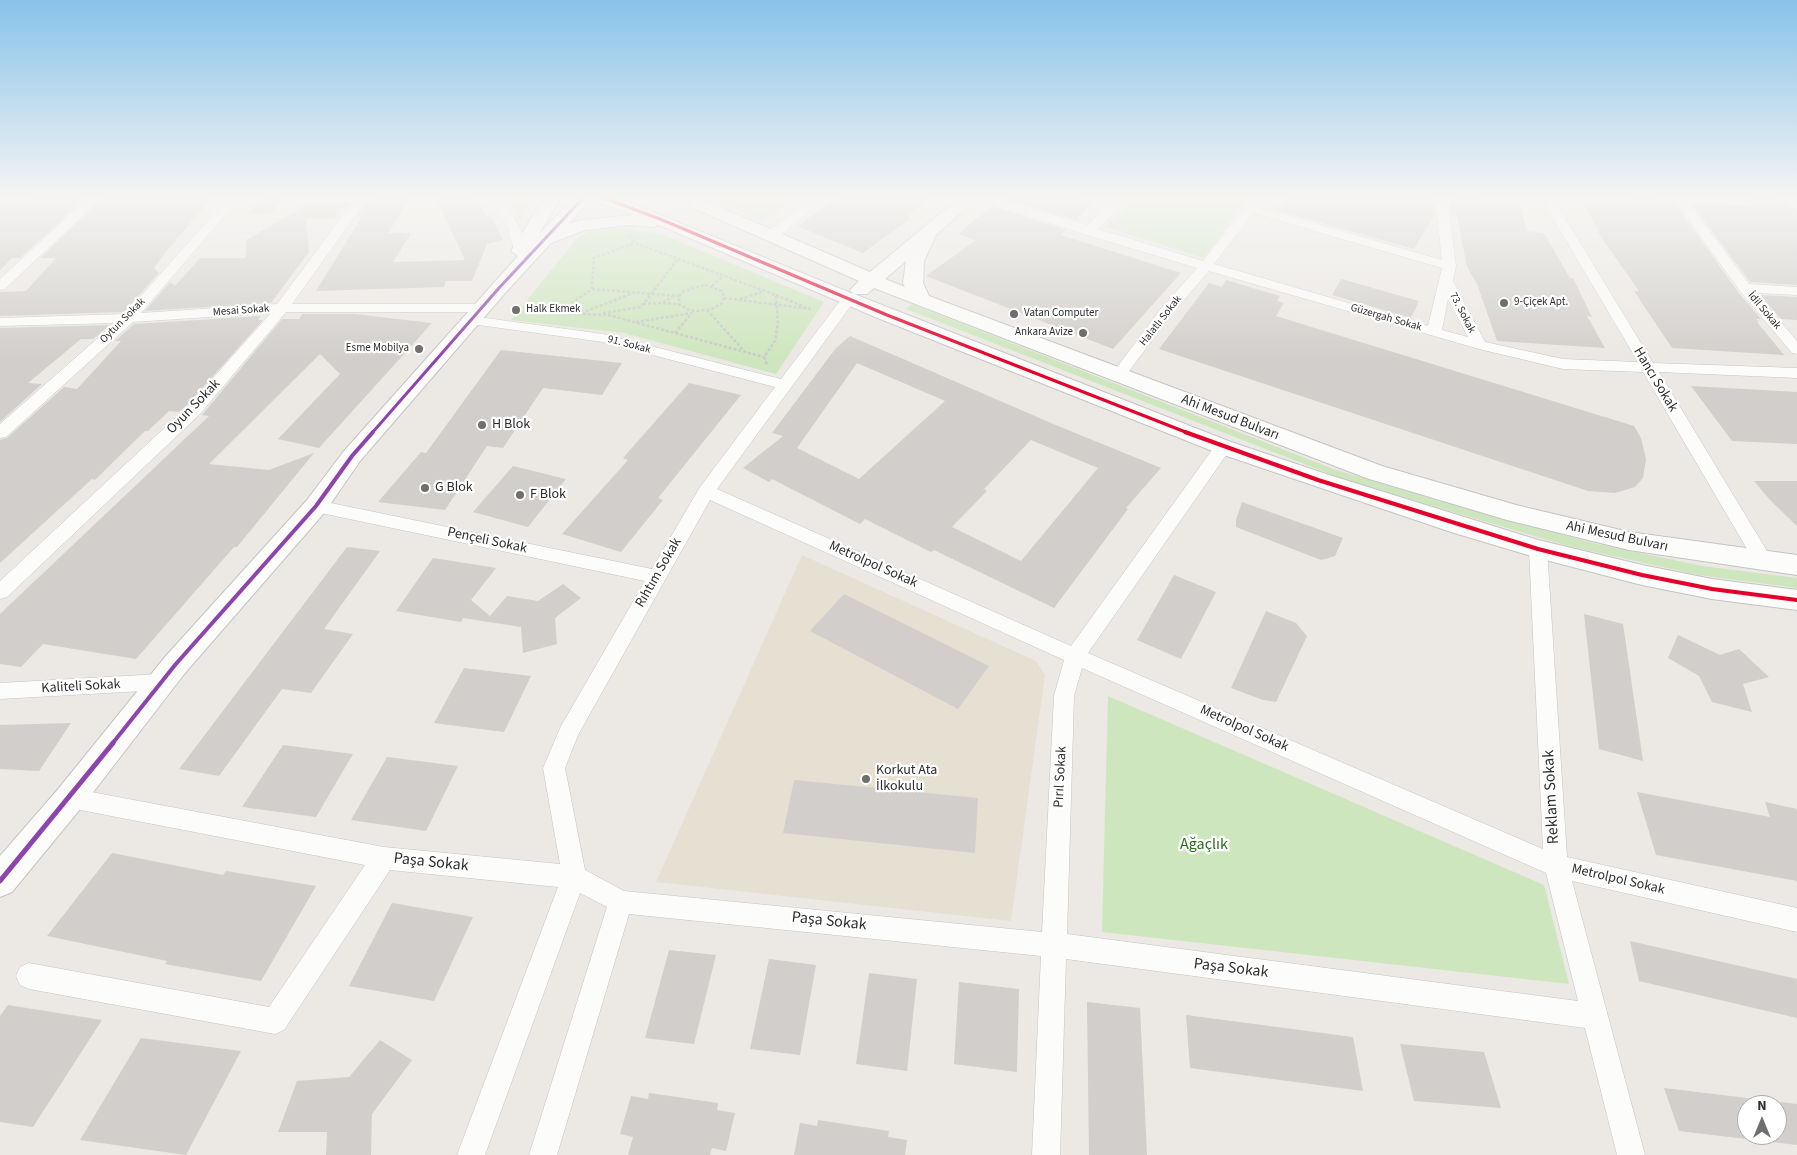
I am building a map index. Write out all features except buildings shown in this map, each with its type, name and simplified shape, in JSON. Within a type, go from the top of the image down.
[{"type":"main road","points":[[499,288],[503,277],[519,252]]},
{"type":"main road","points":[[0,881],[70,798],[161,682],[316,506],[352,456],[499,288],[527,252]]},
{"type":"main road","name":"Ahi Mesud Bulvarı","points":[[737,252],[848,300],[1223,447],[1403,508],[1538,549],[1642,575],[1712,589],[1797,600]]},
{"type":"main road","name":"Ahi Mesud Bulvarı","points":[[808,252],[922,301],[1328,456],[1516,514],[1629,541],[1797,565]]},
{"type":"main road","points":[[827,260],[865,260],[887,252]]},
{"type":"main road","points":[[848,300],[905,252]]},
{"type":"main road","points":[[919,252],[915,261],[913,283],[922,301]]},
{"type":"street","points":[[0,286],[37,252]]},
{"type":"street","name":"Oytun Sokak","points":[[0,433],[129,318],[187,252]]},
{"type":"street","name":"Oyun Sokak","points":[[0,592],[194,410],[272,321],[322,252]]},
{"type":"street","name":"Güzergah Sokak","points":[[1159,252],[1479,345],[1563,364],[1797,373]]},
{"type":"street","name":"Halatlı Sokak","points":[[1119,375],[1166,313],[1217,252]]},
{"type":"street","points":[[1405,252],[1449,266]]},
{"type":"street","name":"73. Sokak","points":[[1434,332],[1449,266],[1447,252]]},
{"type":"street","name":"Hancı Sokak","points":[[1579,252],[1764,561]]},
{"type":"street","name":"İdil Sokak","points":[[1719,252],[1745,288],[1797,350]]},
{"type":"street","name":"73. Sokak","points":[[1446,281],[1479,345]]},
{"type":"street","points":[[1745,288],[1797,291]]},
{"type":"street","name":"Rıhtım Sokak","points":[[574,877],[554,768],[569,732],[706,491],[779,384],[848,300]]},
{"type":"street","name":"Mesai Sokak","points":[[0,322],[129,318],[280,308],[476,314]]},
{"type":"street","name":"91. Sokak","points":[[476,314],[603,338],[779,384]]},
{"type":"street","name":"Pırıl Sokak","points":[[1046,1155],[1064,696],[1075,656],[1223,447]]},
{"type":"street","name":"Metrolpol Sokak","points":[[706,491],[1075,656],[1556,866],[1797,920]]},
{"type":"street","name":"Pençeli Sokak","points":[[316,506],[658,577]]},
{"type":"street","name":"Reklam Sokak","points":[[1538,549],[1556,866],[1631,1155]]},
{"type":"street","name":"Kaliteli Sokak","points":[[0,691],[161,682]]},
{"type":"street","name":"Paşa Sokak","points":[[70,798],[384,858],[574,877],[621,902],[1053,945],[1595,1016]]},
{"type":"street","points":[[29,976],[274,1021],[384,858]]},
{"type":"street","points":[[471,1155],[574,877]]},
{"type":"street","points":[[543,1155],[621,902]]},
{"type":"path","points":[[592,289],[594,258],[611,252]]},
{"type":"path","points":[[659,252],[818,312]]},
{"type":"path","points":[[595,314],[641,307],[678,259]]},
{"type":"path","points":[[712,286],[723,276]]},
{"type":"path","points":[[724,298],[722,291],[712,286],[690,288],[679,296],[592,289],[558,313],[608,315],[764,357],[779,384]]},
{"type":"path","points":[[737,300],[765,291]]},
{"type":"path","points":[[580,314],[634,293]]},
{"type":"path","points":[[764,357],[775,340],[778,322],[776,295]]},
{"type":"path","points":[[662,303],[674,296]]},
{"type":"path","points":[[679,296],[679,304]]},
{"type":"path","points":[[724,298],[811,309]]},
{"type":"path","points":[[634,322],[707,310],[717,306],[724,298]]},
{"type":"path","points":[[643,304],[679,304],[693,312]]},
{"type":"path","points":[[707,310],[745,352]]},
{"type":"path","points":[[675,333],[693,312]]},
{"type":"shaded area","name":"Korkut Ata İlkokulu","points":[[802,555],[1036,661],[1045,675],[1011,921],[656,882]]},
{"type":"green space","points":[[566,252],[704,252],[824,302],[776,374],[624,333],[511,320]]},
{"type":"green space","points":[[1185,252],[1208,252],[1204,258]]},
{"type":"green space","points":[[912,304],[1333,469],[1593,543],[1702,566],[1797,578],[1797,588],[1698,575],[1568,546],[1348,481],[906,309]]},
{"type":"green space","name":"Ağaçlık","points":[[1108,696],[1544,885],[1569,984],[1102,932]]},
{"type":"transit line","points":[[0,881],[70,798],[175,665],[316,506],[352,456],[533,252]]},
{"type":"transit line","points":[[734,252],[887,315],[1223,447],[1318,480],[1538,549],[1642,575],[1712,589],[1797,600]]},
{"type":"place","name":"9-Çiçek Apt.","points":[[1504,303]]},
{"type":"place","name":"Halk Ekmek","points":[[516,310]]},
{"type":"place","name":"Vatan Computer","points":[[1014,314]]},
{"type":"place","name":"Ankara Avize","points":[[1083,333]]},
{"type":"place","name":"Esme Mobilya","points":[[419,349]]},
{"type":"place","name":"H Blok","points":[[482,425]]},
{"type":"place","name":"G Blok","points":[[425,488]]},
{"type":"place","name":"F Blok","points":[[520,495]]},
{"type":"place","name":"Korkut Ata İlkokulu","points":[[866,779]]}]
